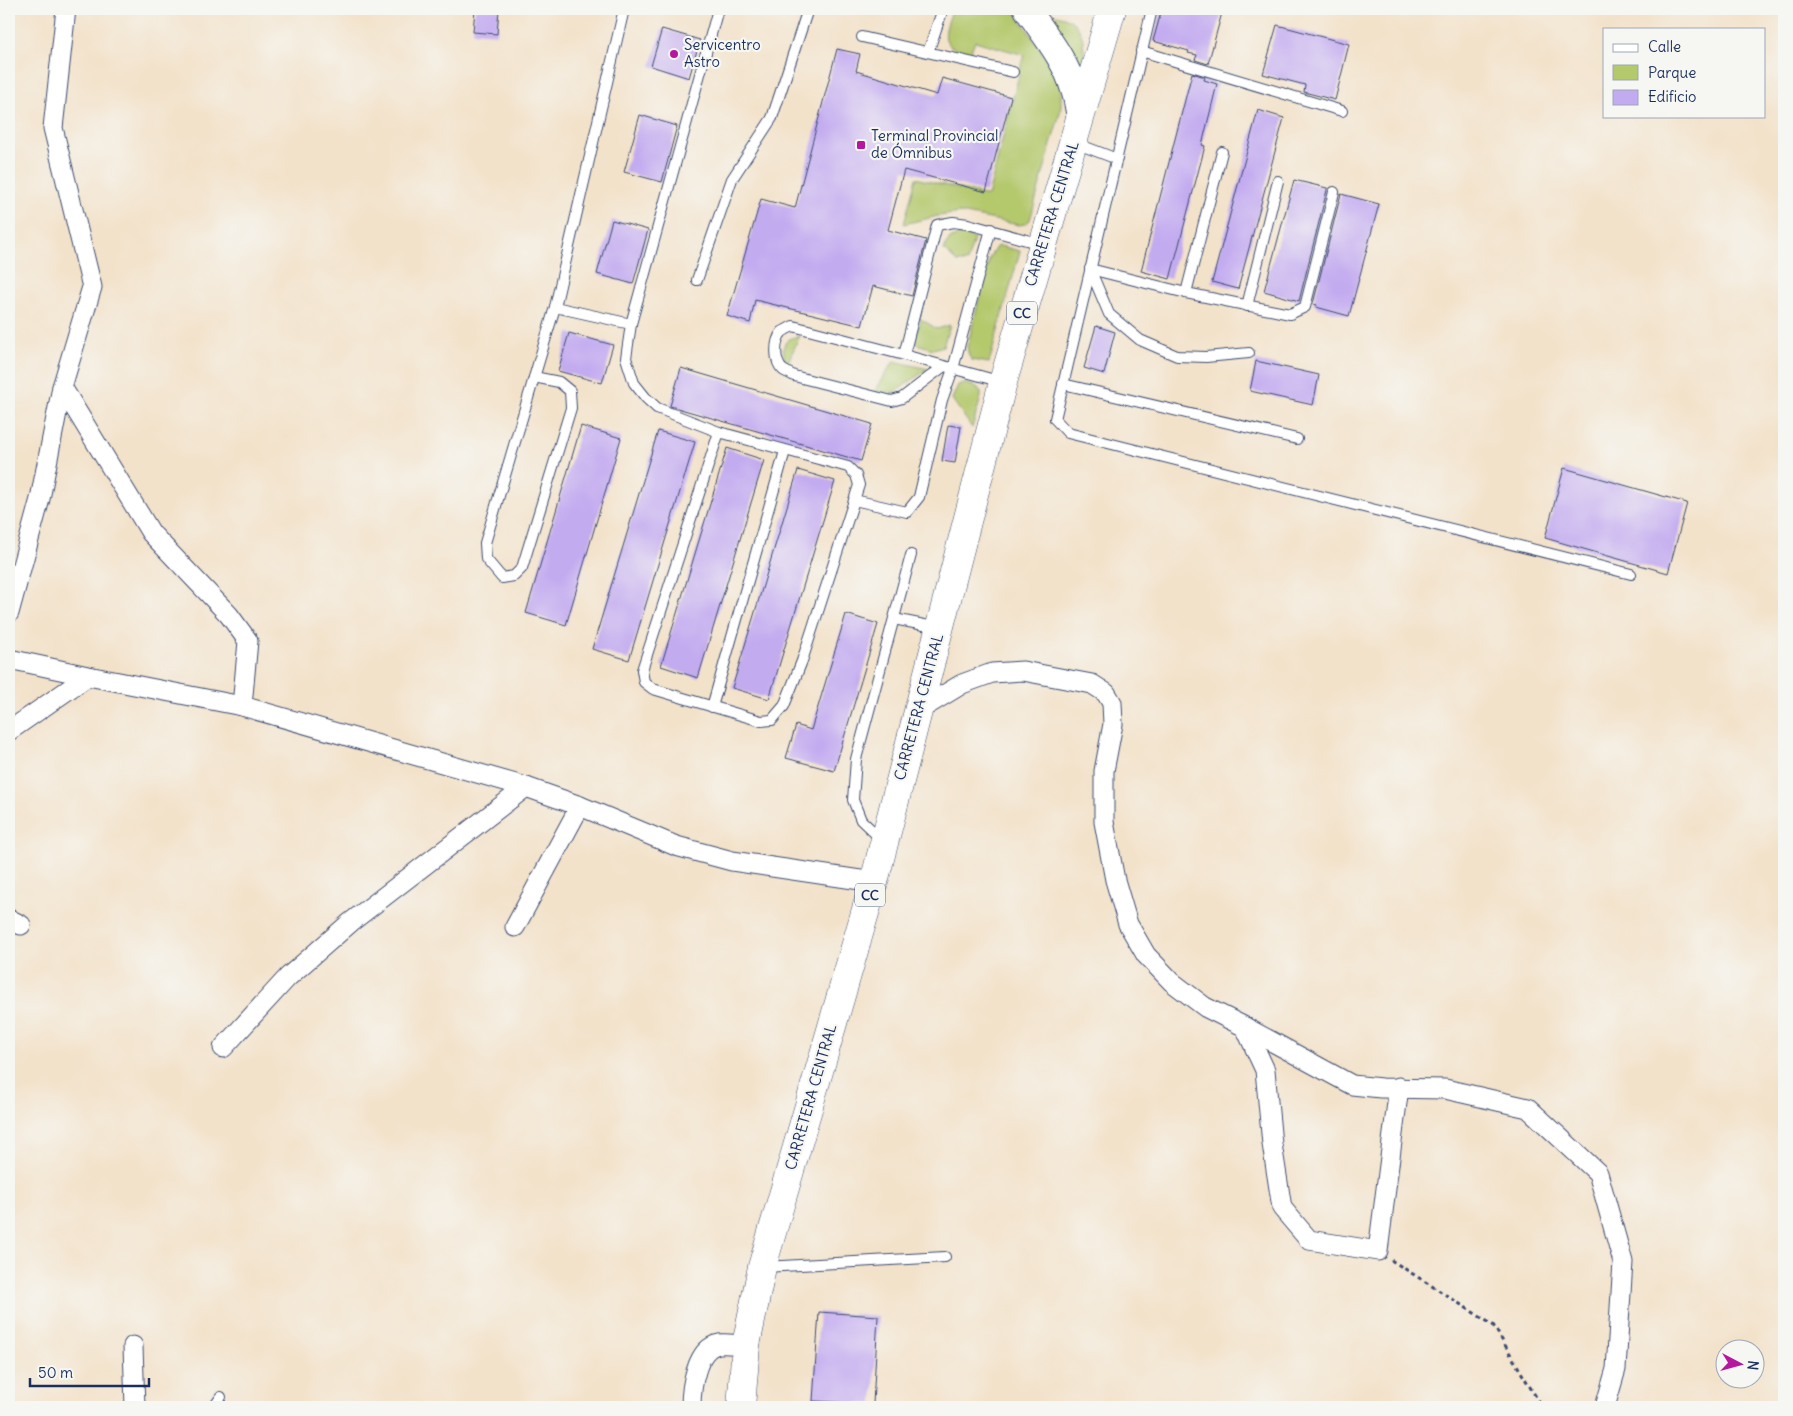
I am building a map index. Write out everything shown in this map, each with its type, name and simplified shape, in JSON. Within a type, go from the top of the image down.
[{"type":"main road","points":[[1027,9],[1054,48],[1069,76],[1075,90],[1080,116]]},
{"type":"main road","name":"CARRETERA CENTRAL","points":[[741,1407],[746,1345],[762,1267],[874,882],[1002,382],[1112,9]]},
{"type":"street","points":[[9,613],[40,499],[62,387],[92,287],[54,128],[66,9]]},
{"type":"street","points":[[62,387],[152,533],[229,615],[248,641],[242,706]]},
{"type":"street","points":[[9,659],[242,706],[526,787],[580,806],[676,846],[723,858],[792,871],[874,882]]},
{"type":"street","points":[[919,710],[962,684],[992,673],[1023,671],[1092,684],[1106,693],[1112,703],[1113,724],[1104,771],[1104,822],[1115,880],[1128,924],[1146,955],[1172,982],[1205,1007],[1352,1085],[1381,1088],[1446,1089],[1528,1108],[1598,1173],[1623,1262],[1616,1369],[1605,1407]]},
{"type":"street","points":[[9,731],[88,676]]},
{"type":"street","points":[[223,1048],[288,978],[351,922],[526,787]]},
{"type":"street","points":[[515,927],[580,806]]},
{"type":"street","points":[[1244,1026],[1265,1070],[1272,1144],[1282,1208],[1309,1240],[1378,1251],[1399,1088]]},
{"type":"street","points":[[691,1407],[691,1392],[700,1359],[711,1347],[720,1344],[746,1345]]},
{"type":"street","points":[[133,1346],[135,1407]]},
{"type":"lane","points":[[534,377],[559,382],[570,391],[571,408],[522,568],[514,576],[502,578],[486,559],[485,542],[534,377],[555,307],[624,9]]},
{"type":"lane","points":[[718,9],[631,324],[626,358],[634,382],[646,398],[657,408],[719,432],[848,468],[856,475],[859,485],[802,661],[784,706],[772,720],[761,721],[712,707],[652,689],[644,682],[642,670],[719,432]]},
{"type":"lane","points":[[697,280],[732,179],[772,118],[808,9]]},
{"type":"lane","points":[[928,52],[943,9]]},
{"type":"lane","points":[[1152,9],[1055,418],[1068,433],[1631,574]]},
{"type":"lane","points":[[862,37],[1013,72]]},
{"type":"lane","points":[[1142,51],[1342,111]]},
{"type":"lane","points":[[1074,143],[1117,158]]},
{"type":"lane","points":[[1186,292],[1222,152]]},
{"type":"lane","points":[[1247,306],[1278,181]]},
{"type":"lane","points":[[1090,269],[1247,306],[1290,314],[1305,307],[1334,192]]},
{"type":"lane","points":[[904,354],[937,226],[953,222],[991,229],[1042,244]]},
{"type":"lane","points":[[854,500],[907,512],[919,497],[948,367],[991,229]]},
{"type":"lane","points":[[1090,269],[1108,314],[1140,340],[1177,356],[1206,357],[1249,353]]},
{"type":"lane","points":[[555,307],[631,324]]},
{"type":"lane","points":[[948,367],[902,398],[892,401],[794,376],[782,370],[778,362],[777,341],[782,332],[793,326],[904,354],[1002,382]]},
{"type":"lane","points":[[1063,384],[1297,439]]},
{"type":"lane","points":[[712,707],[785,451]]},
{"type":"lane","points":[[883,842],[861,820],[854,800],[856,759],[911,556]]},
{"type":"lane","points":[[894,619],[940,628]]},
{"type":"lane","points":[[762,1267],[945,1257]]},
{"type":"lane","points":[[214,1407],[221,1397]]},
{"type":"path","points":[[1378,1251],[1493,1325],[1542,1407]]},
{"type":"green space","points":[[953,9],[1009,9],[1016,13],[1059,76],[1061,109],[1030,220],[1025,224],[1019,225],[961,213],[904,224],[916,178],[988,196],[1024,55],[975,41],[970,53],[952,47],[946,38],[946,32]]},
{"type":"green space","points":[[1040,12],[1067,18],[1076,25],[1083,39],[1084,46],[1080,77]]},
{"type":"green space","points":[[960,235],[974,239],[967,262],[957,262],[944,250],[949,240]]},
{"type":"green space","points":[[1000,246],[1020,251],[989,363],[972,360],[967,347],[990,257],[996,247]]},
{"type":"green space","points":[[921,319],[937,329],[950,325],[943,346],[933,349],[917,344],[915,339]]},
{"type":"green space","points":[[800,336],[787,364],[783,350],[784,346],[789,339]]},
{"type":"green space","points":[[894,361],[928,369],[895,392],[874,392]]},
{"type":"green space","points":[[963,383],[977,387],[981,392],[972,428],[952,399],[958,385]]},
{"type":"building","points":[[475,9],[499,9],[497,34],[473,32]]},
{"type":"building","points":[[1162,9],[1223,9],[1208,64],[1195,60],[1197,55],[1188,53],[1189,51],[1153,41]]},
{"type":"building","points":[[1277,25],[1349,44],[1335,100],[1304,92],[1305,85],[1263,74]]},
{"type":"building","points":[[662,29],[700,40],[689,78],[651,66]]},
{"type":"building","name":"Terminal Provincial de Ómnibus","points":[[837,49],[860,54],[856,71],[937,95],[942,78],[1011,97],[986,192],[904,170],[888,230],[926,240],[912,296],[873,286],[862,326],[755,300],[750,323],[727,316],[761,199],[795,208]]},
{"type":"building","points":[[1192,73],[1205,77],[1204,80],[1217,84],[1202,145],[1205,146],[1170,279],[1141,271]]},
{"type":"building","points":[[1258,110],[1284,118],[1238,289],[1212,282]]},
{"type":"building","points":[[640,115],[677,126],[662,182],[624,172]]},
{"type":"building","points":[[1294,180],[1327,188],[1299,301],[1264,291]]},
{"type":"building","points":[[1341,194],[1379,204],[1349,316],[1316,307],[1317,305],[1313,304]]},
{"type":"building","points":[[612,220],[648,230],[633,284],[597,274]]},
{"type":"building","points":[[1096,326],[1115,332],[1104,374],[1084,368]]},
{"type":"building","points":[[569,333],[613,345],[602,383],[558,371]]},
{"type":"building","points":[[1256,361],[1319,375],[1313,405],[1250,391]]},
{"type":"building","points":[[681,368],[872,424],[861,461],[670,406]]},
{"type":"building","points":[[948,425],[961,427],[955,463],[942,461]]},
{"type":"building","points":[[581,426],[621,438],[566,625],[526,613]]},
{"type":"building","points":[[658,431],[695,442],[629,660],[592,649]]},
{"type":"building","points":[[727,448],[764,460],[698,678],[661,666]]},
{"type":"building","points":[[1564,468],[1687,503],[1668,573],[1545,538]]},
{"type":"building","points":[[798,470],[835,481],[769,699],[732,688]]},
{"type":"building","points":[[846,614],[878,624],[834,771],[786,758],[796,725],[811,730]]},
{"type":"building","points":[[819,1312],[878,1316],[873,1404],[813,1401]]},
{"type":"place","name":"Servicentro Astro","points":[[674,54]]},
{"type":"place","name":"Terminal Provincial de Ómnibus","points":[[861,145]]}]
